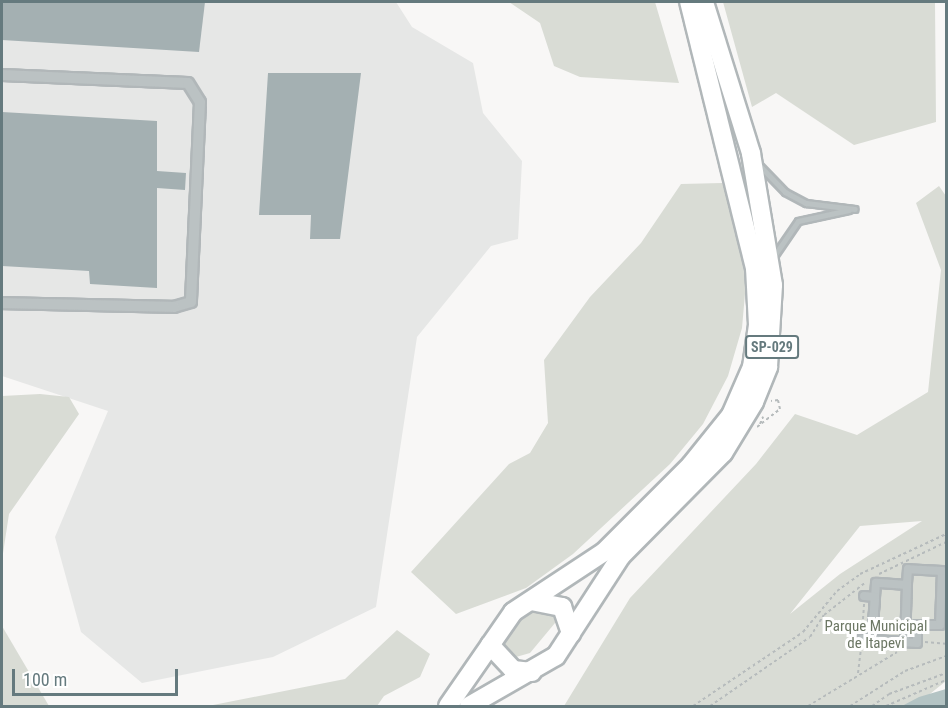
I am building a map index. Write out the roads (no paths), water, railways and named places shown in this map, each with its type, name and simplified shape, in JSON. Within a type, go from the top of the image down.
[{"type":"highway","name":"SP-029","points":[[468,706],[532,672],[556,656],[611,569],[723,453],[754,402],[773,343],[770,266],[752,158],[704,2]]},
{"type":"highway","name":"SP-029","points":[[448,706],[505,621],[526,601],[604,552],[691,465],[744,390],[756,347],[758,298],[725,133],[692,10]]},
{"type":"highway","points":[[526,601],[554,602],[568,616],[571,633]]},
{"type":"highway","points":[[490,645],[513,670],[532,672]]},
{"type":"street","points":[[2,75],[188,83],[200,102],[191,302],[174,307],[2,303]]},
{"type":"street","points":[[862,639],[917,643],[917,625],[940,625],[944,611],[944,570],[908,569],[905,642]]},
{"type":"street","points":[[872,639],[876,583],[907,585]]},
{"type":"street","points":[[864,596],[875,597]]},
{"type":"lane","points":[[752,158],[785,192],[806,203],[855,209],[798,221],[783,236],[770,266]]},
{"type":"park label","name":"Parque Municipal de Itapevi","points":[[876,634]]}]
